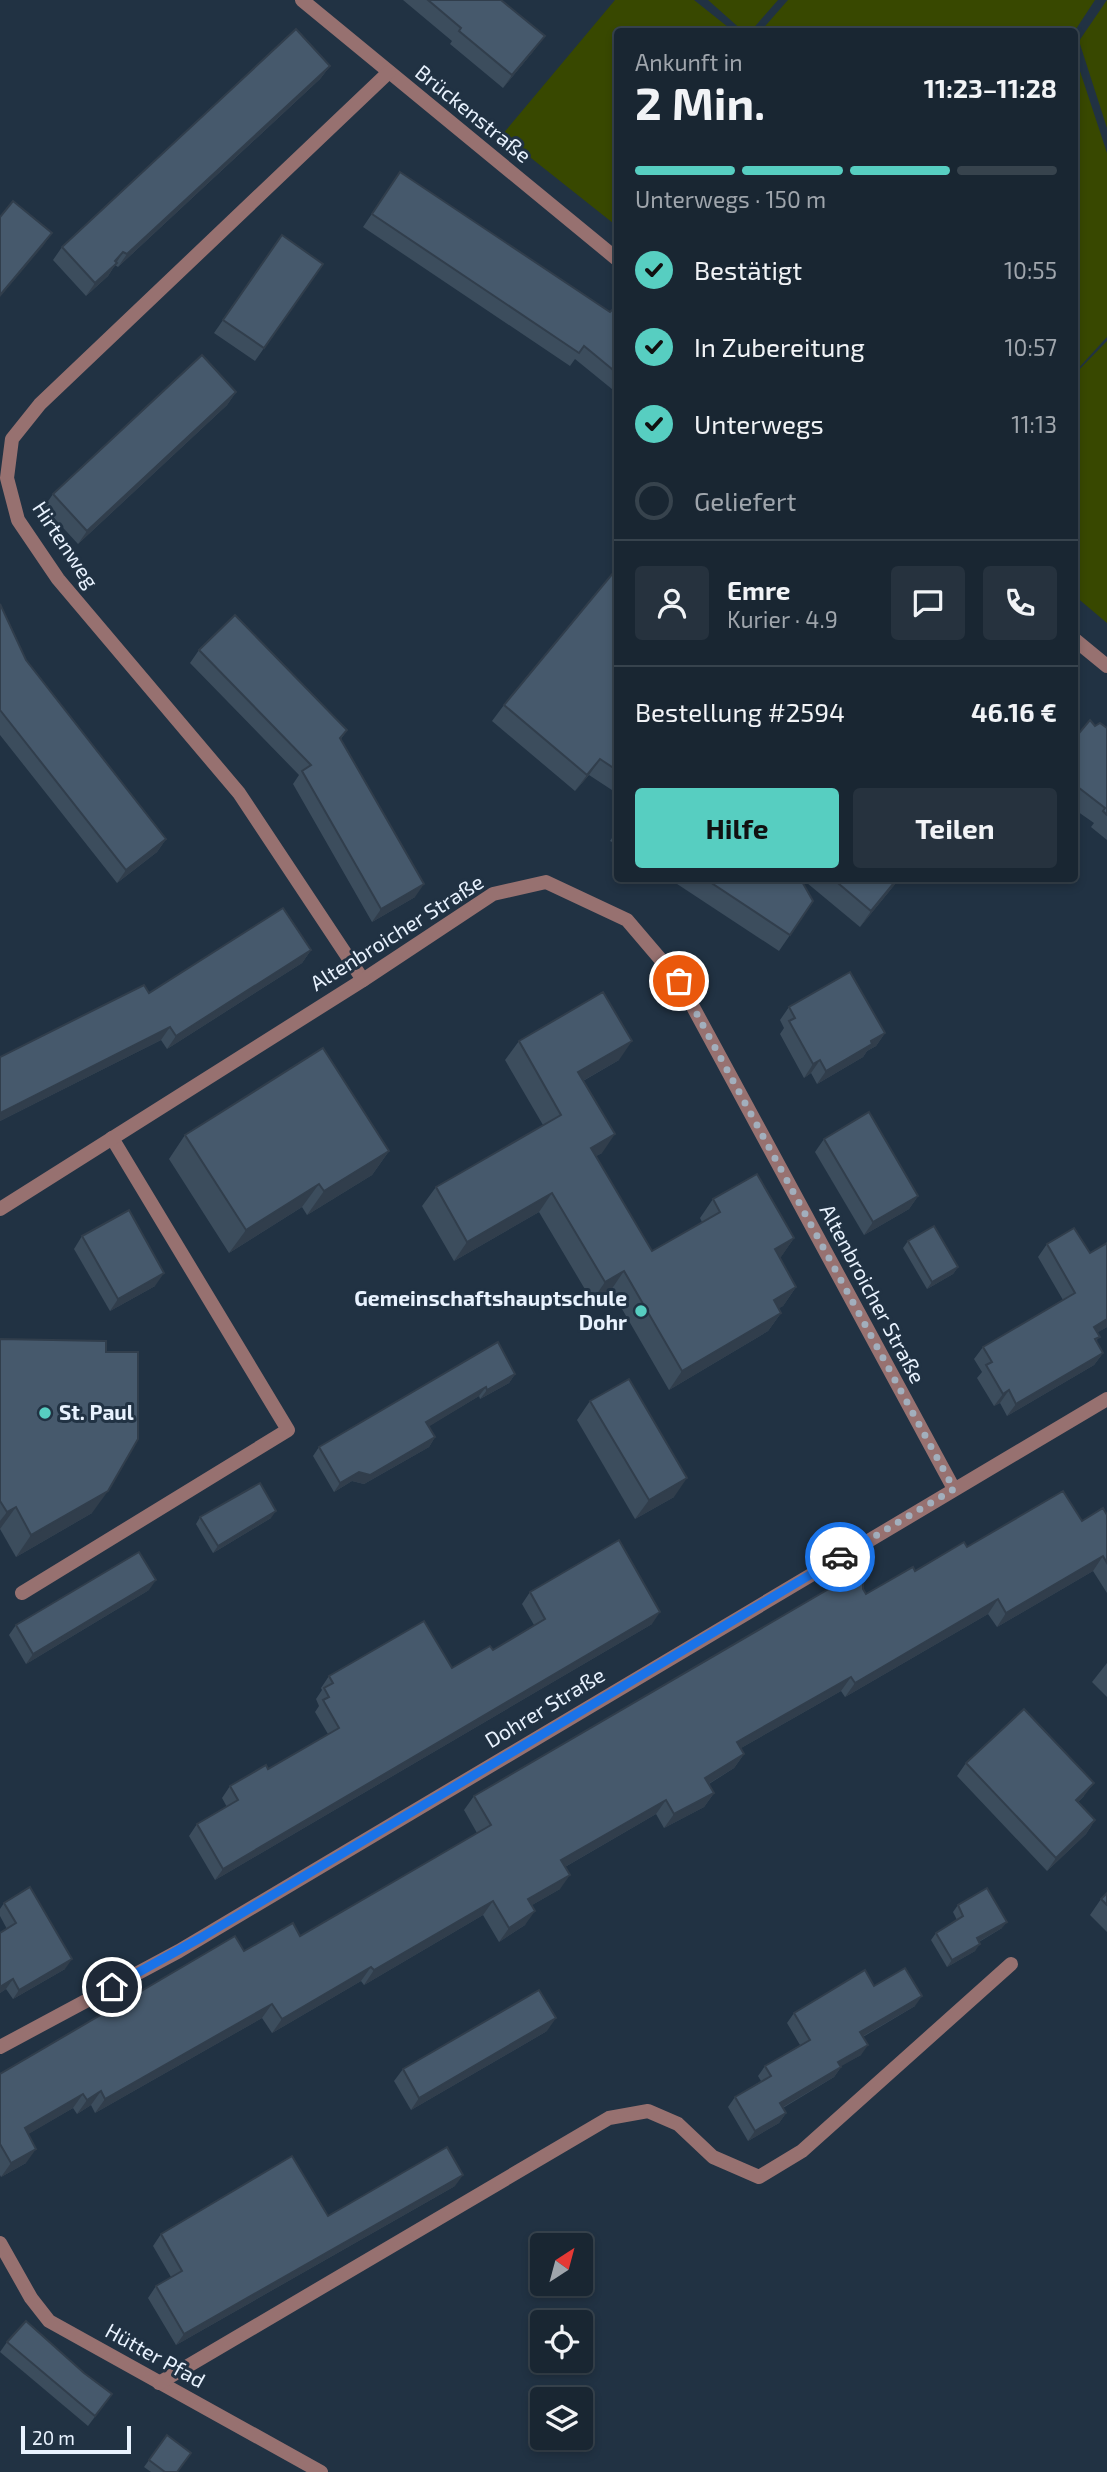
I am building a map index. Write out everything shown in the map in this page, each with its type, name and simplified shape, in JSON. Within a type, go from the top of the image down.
[{"type":"street","name":"Brückenstraße","points":[[302,0],[614,257]]},
{"type":"street","name":"Hirtenweg","points":[[363,980],[239,793],[58,579],[18,520],[4,478],[12,439],[40,404],[389,72]]},
{"type":"street","points":[[1078,642],[1107,666]]},
{"type":"street","name":"Altenbroicher Straße","points":[[0,1209],[363,980],[493,894],[546,882],[627,920],[679,981],[954,1489]]},
{"type":"street","points":[[23,1593],[288,1430],[113,1138]]},
{"type":"street","name":"Dohrer Straße","points":[[0,2047],[179,1951],[1107,1399]]},
{"type":"street","points":[[159,2383],[609,2118],[648,2111],[678,2124],[713,2157],[759,2177],[802,2151],[1011,1964]]},
{"type":"street","name":"Hütter Pfad","points":[[0,2243],[31,2298],[49,2321],[321,2472]]},
{"type":"green space","points":[[615,0],[694,0],[729,28],[614,28],[614,224],[502,135]]},
{"type":"green space","points":[[708,0],[778,0],[754,28],[740,28]]},
{"type":"green space","points":[[788,0],[1095,0],[1077,28],[764,28]]},
{"type":"green space","points":[[1107,0],[1107,128],[1079,41]]},
{"type":"green space","points":[[1078,65],[1107,153],[1107,337],[1078,369]]},
{"type":"green space","points":[[1107,341],[1107,623],[1078,599],[1078,371]]},
{"type":"building","points":[[428,0],[501,0],[545,36],[512,75],[459,31],[461,28]]},
{"type":"building","points":[[296,29],[330,66],[127,254],[123,252],[115,261],[117,263],[95,283],[62,247]]},
{"type":"building","points":[[400,172],[610,312],[614,308],[614,371],[584,346],[579,353],[372,214]]},
{"type":"building","points":[[13,201],[52,233],[0,295],[0,217]]},
{"type":"building","points":[[282,235],[323,264],[264,348],[223,320]]},
{"type":"building","points":[[202,355],[236,392],[87,531],[53,494]]},
{"type":"building","points":[[614,572],[614,768],[600,759],[587,775],[504,705]]},
{"type":"building","points":[[0,604],[26,660],[166,839],[126,870],[0,710]]},
{"type":"building","points":[[235,615],[347,730],[340,738],[424,884],[381,909],[302,771],[311,765],[199,650]]},
{"type":"building","points":[[1090,720],[1095,726],[1100,723],[1107,728],[1107,815],[1103,811],[1105,808],[1078,787],[1078,734]]},
{"type":"building","points":[[710,882],[802,882],[813,901],[790,935]]},
{"type":"building","points":[[837,882],[895,882],[871,911]]},
{"type":"building","points":[[283,908],[311,950],[176,1036],[170,1027],[0,1113],[0,1057],[144,985],[149,993]]},
{"type":"building","points":[[850,972],[885,1033],[871,1041],[872,1044],[826,1071],[820,1060],[813,1064],[789,1021],[795,1018],[789,1007]]},
{"type":"building","points":[[603,992],[632,1041],[578,1072],[615,1134],[591,1148],[652,1251],[720,1212],[713,1199],[757,1174],[794,1238],[775,1249],[796,1287],[774,1300],[781,1313],[682,1371],[624,1271],[605,1282],[552,1193],[467,1242],[436,1187],[561,1115],[519,1041]]},
{"type":"building","points":[[323,1048],[389,1151],[324,1191],[319,1184],[246,1230],[185,1135]]},
{"type":"building","points":[[869,1112],[918,1196],[873,1222],[824,1139]]},
{"type":"building","points":[[129,1210],[164,1273],[118,1299],[82,1236]]},
{"type":"building","points":[[934,1226],[958,1267],[932,1282],[908,1241]]},
{"type":"building","points":[[1074,1228],[1090,1253],[1107,1243],[1107,1319],[1094,1327],[1100,1337],[1095,1339],[1103,1353],[1016,1404],[1009,1390],[1003,1394],[986,1365],[992,1362],[983,1347],[1075,1293],[1047,1244]]},
{"type":"building","points":[[0,1339],[106,1341],[106,1352],[138,1352],[138,1439],[108,1491],[31,1535],[16,1507],[7,1512],[0,1501]]},
{"type":"building","points":[[498,1342],[515,1374],[487,1390],[486,1387],[426,1422],[435,1437],[370,1475],[359,1472],[340,1483],[319,1447]]},
{"type":"building","points":[[629,1379],[687,1478],[649,1500],[590,1401]]},
{"type":"building","points":[[260,1483],[276,1511],[218,1546],[200,1517]]},
{"type":"building","points":[[1063,1491],[1082,1521],[1103,1508],[1107,1515],[1107,1563],[1103,1556],[1006,1613],[998,1599],[855,1683],[851,1677],[737,1742],[744,1754],[705,1778],[714,1793],[674,1814],[666,1800],[561,1860],[570,1875],[528,1899],[535,1911],[509,1928],[493,1901],[374,1970],[371,1967],[282,2019],[272,2004],[105,2099],[101,2091],[87,2100],[83,2094],[25,2128],[36,2149],[11,2163],[0,2144],[0,2074],[235,1936],[244,1951],[293,1923],[300,1936],[491,1825],[474,1796],[863,1569],[863,1589],[866,1594],[913,1567],[915,1571],[964,1542],[967,1547]]},
{"type":"building","points":[[619,1540],[660,1612],[223,1869],[197,1824],[238,1800],[230,1786],[266,1765],[268,1769],[339,1728],[323,1700],[329,1697],[324,1688],[333,1683],[329,1676],[424,1621],[452,1668],[490,1646],[493,1650],[545,1619],[530,1592]]},
{"type":"building","points":[[139,1552],[156,1580],[33,1654],[16,1625]]},
{"type":"building","points":[[1024,1709],[1094,1783],[1076,1800],[1095,1820],[1056,1858],[966,1763]]},
{"type":"building","points":[[30,1887],[72,1959],[19,1990],[13,1979],[0,1987],[0,1933],[16,1923],[4,1903]]},
{"type":"building","points":[[987,1888],[1007,1922],[977,1938],[980,1944],[952,1960],[936,1933],[963,1916],[958,1905]]},
{"type":"building","points":[[1107,1893],[1107,1905],[1101,1899]]},
{"type":"building","points":[[905,1968],[922,1996],[860,2032],[868,2045],[838,2062],[841,2067],[780,2103],[786,2113],[755,2131],[735,2097],[771,2076],[765,2066],[810,2040],[794,2013],[865,1970],[874,1986]]},
{"type":"building","points":[[539,1990],[556,2018],[419,2098],[403,2069]]},
{"type":"building","points":[[447,2147],[463,2175],[184,2334],[156,2286],[182,2271],[161,2234],[292,2156],[328,2216]]},
{"type":"building","points":[[26,2321],[84,2373],[112,2394],[95,2416],[7,2342]]},
{"type":"building","points":[[167,2435],[191,2453],[177,2472],[165,2472],[149,2460]]},
{"type":"way so far","points":[[679,981],[954,1489],[840,1557]]},
{"type":"place","name":"Gemeinschaftshauptschule Dohr","points":[[641,1311]]},
{"type":"place","name":"St. Paul","points":[[45,1413]]},
{"type":"route","points":[[112,1987],[179,1951],[840,1557]]}]
